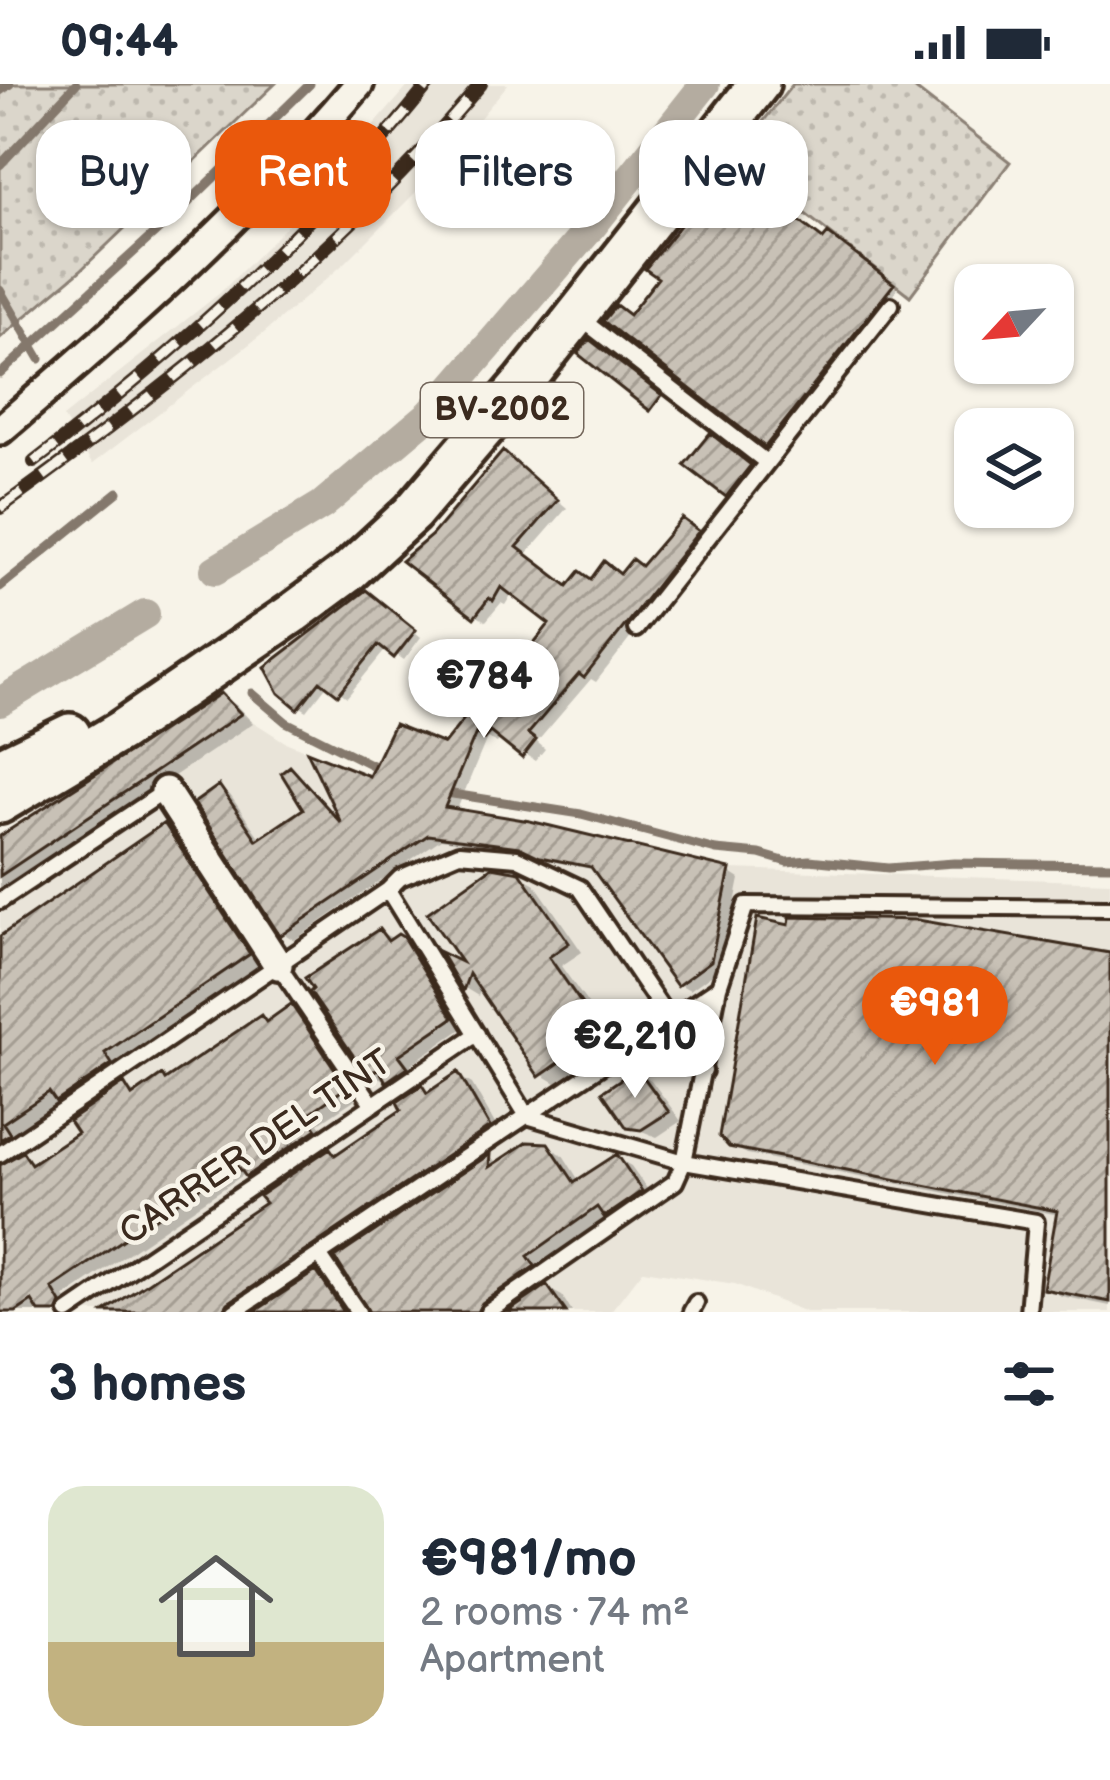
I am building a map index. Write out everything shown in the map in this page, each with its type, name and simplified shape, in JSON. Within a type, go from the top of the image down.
[{"type":"main road","name":"BV-2002","points":[[0,803],[122,731],[315,597],[394,529],[457,464],[759,84]]},
{"type":"main road","name":"BV-2002","points":[[0,769],[106,715],[190,680]]},
{"type":"street","points":[[0,430],[138,313],[300,153],[359,84]]},
{"type":"street","points":[[165,791],[278,965]]},
{"type":"lane","points":[[636,628],[891,305]]},
{"type":"lane","points":[[576,315],[766,462]]},
{"type":"lane","points":[[0,901],[165,791]]},
{"type":"lane","points":[[0,1154],[400,878],[460,853],[518,859],[580,888],[704,1071]]},
{"type":"lane","points":[[388,890],[527,1116],[685,1162],[1036,1222],[1028,1312]]},
{"type":"lane","points":[[488,1312],[675,1182],[685,1162],[719,987],[746,905],[1110,908]]},
{"type":"lane","points":[[278,965],[373,1105]]},
{"type":"lane","points":[[234,1312],[719,987]]},
{"type":"lane","name":"CARRER DEL TINT","points":[[68,1312],[478,1034]]},
{"type":"lane","points":[[319,1255],[358,1312]]},
{"type":"shaded area","points":[[0,84],[275,84],[237,120],[215,120],[215,142],[191,165],[191,120],[36,120],[36,228],[125,228],[0,338]]},
{"type":"shaded area","points":[[410,84],[508,84],[478,120],[415,120],[415,193],[391,217],[391,120],[379,120]]},
{"type":"shaded area","points":[[793,84],[909,84],[1010,162],[910,296],[808,216],[808,120],[764,120]]},
{"type":"shaded area","points":[[380,228],[264,333],[92,464],[63,417],[220,293],[284,229]]},
{"type":"shaded area","points":[[221,693],[241,714],[285,742],[445,807],[530,821],[693,863],[730,869],[1110,882],[1110,1312],[806,1312],[735,1284],[643,1270],[610,1312],[0,1312],[0,837]]},
{"type":"building","points":[[678,228],[808,228],[823,239],[828,233],[894,284],[765,447],[603,321],[616,305],[629,315],[658,278],[645,269]]},
{"type":"building","points":[[589,339],[662,395],[650,411],[578,354]]},
{"type":"building","points":[[710,433],[751,465],[726,497],[684,465]]},
{"type":"building","points":[[503,451],[558,500],[517,547],[568,586],[580,571],[591,579],[604,561],[620,574],[632,559],[641,566],[682,518],[699,531],[584,678],[579,674],[528,734],[536,740],[522,758],[490,732],[484,739],[476,733],[445,807],[530,821],[730,869],[711,961],[677,986],[591,867],[540,857],[519,847],[428,835],[280,936],[194,803],[219,785],[257,840],[303,809],[281,773],[290,766],[341,823],[307,751],[369,776],[394,724],[444,744],[467,715],[431,686],[465,641],[507,677],[549,624],[501,587],[474,618],[401,561],[432,535]]},
{"type":"building","points":[[366,590],[416,630],[394,658],[378,645],[338,695],[320,681],[298,709],[279,693],[265,667]]},
{"type":"building","points":[[221,693],[241,714],[0,876],[0,836]]},
{"type":"building","points":[[164,823],[250,954],[105,1053],[112,1064],[56,1102],[49,1092],[3,1123],[10,1134],[0,1140],[0,936]]},
{"type":"building","points":[[492,867],[520,872],[569,943],[549,957],[602,1033],[539,1077],[469,974],[463,991],[440,952],[461,962],[427,913]]},
{"type":"building","points":[[790,917],[918,920],[1110,953],[1110,1302],[1043,1289],[1057,1211],[729,1147],[719,1136],[757,918],[789,925]]},
{"type":"building","points":[[379,929],[388,941],[398,934],[403,937],[453,1018],[399,1055],[408,1067],[386,1082],[379,1069],[366,1074],[305,978]]},
{"type":"building","points":[[291,1004],[347,1087],[307,1115],[317,1129],[246,1177],[236,1163],[52,1288],[61,1303],[57,1312],[39,1312],[32,1301],[16,1312],[0,1312],[0,1165],[23,1152],[31,1164],[77,1133],[69,1121],[124,1083],[132,1096],[162,1075],[165,1080],[261,1015],[266,1022]]},
{"type":"building","points":[[637,1068],[669,1112],[641,1130],[627,1128],[602,1092]]},
{"type":"building","points":[[458,1072],[490,1127],[228,1303],[223,1312],[104,1312],[265,1203],[259,1196],[330,1148],[335,1155],[401,1110],[397,1102],[422,1085],[427,1093]]},
{"type":"building","points":[[527,1142],[548,1143],[574,1182],[617,1154],[642,1191],[604,1217],[597,1207],[528,1256],[535,1266],[482,1303],[477,1312],[369,1312],[335,1258],[490,1154],[489,1167]]},
{"type":"building","points":[[316,1271],[344,1312],[254,1312]]},
{"type":"building","points":[[547,1285],[566,1312],[508,1312]]},
{"type":"waterway","points":[[0,91],[10,84]]},
{"type":"waterway","points":[[0,165],[76,84]]},
{"type":"waterway","points":[[0,374],[310,84]]},
{"type":"waterway","points":[[215,570],[322,505],[430,414],[593,225],[705,84]]},
{"type":"waterway","points":[[0,290],[40,359]]},
{"type":"waterway","points":[[0,587],[118,492]]},
{"type":"waterway","points":[[0,702],[145,614]]},
{"type":"waterway","points":[[252,693],[286,722],[380,769]]},
{"type":"waterway","points":[[440,792],[581,814],[716,850],[787,862],[888,868],[954,863],[1110,865]]},
{"type":"railway","points":[[34,462],[243,285],[338,189],[429,84]]},
{"type":"railway","points":[[0,508],[254,311],[372,203],[481,84]]}]
